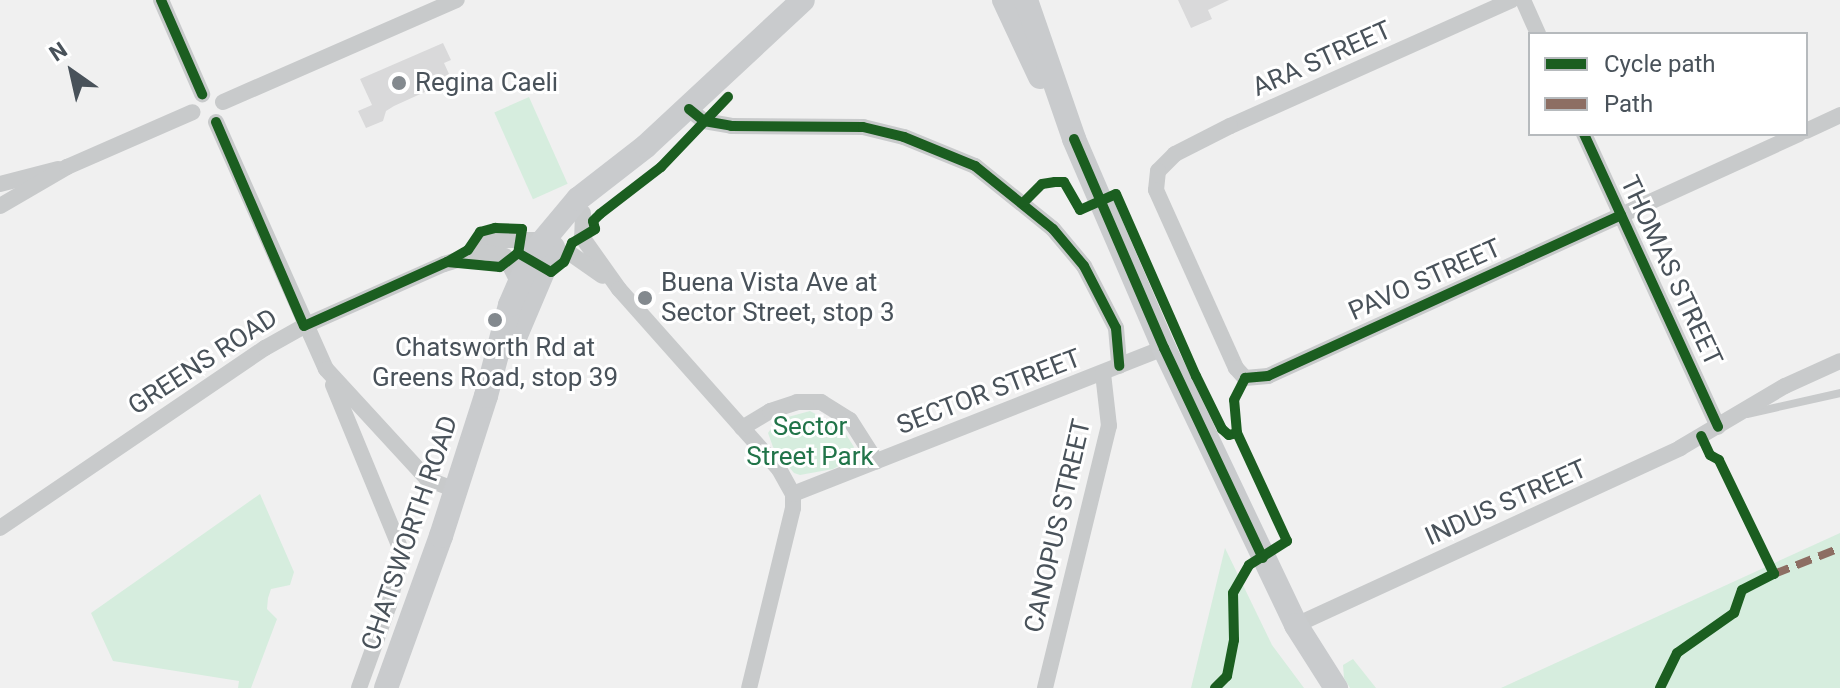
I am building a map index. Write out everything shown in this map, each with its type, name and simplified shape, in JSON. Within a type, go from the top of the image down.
[{"type":"main road","name":"CHATSWORTH ROAD","points":[[386,688],[456,490],[518,281],[599,181],[689,109],[803,0]]},
{"type":"main road","points":[[1004,0],[1074,139],[1164,348],[1296,625],[1336,688]]},
{"type":"main road","points":[[1026,0],[1074,139]]},
{"type":"main road","name":"CHATSWORTH ROAD","points":[[486,396],[545,248],[626,172],[646,146]]},
{"type":"street","points":[[161,0],[202,94]]},
{"type":"street","points":[[223,102],[457,0]]},
{"type":"street","name":"ARA STREET","points":[[1158,171],[1175,154],[1230,126],[1512,0]]},
{"type":"street","points":[[1523,0],[1537,32]]},
{"type":"street","points":[[213,93],[223,102],[223,113],[216,122],[200,122],[193,112],[194,101],[202,94],[213,93]]},
{"type":"street","points":[[689,109],[704,121],[731,126],[863,127],[904,137],[975,166],[1024,202],[1084,266],[1116,328],[1119,366]]},
{"type":"street","points":[[0,206],[67,167],[193,112]]},
{"type":"street","points":[[1808,130],[1840,115]]},
{"type":"street","points":[[216,122],[304,326],[326,369],[427,479],[456,490]]},
{"type":"street","name":"THOMAS STREET","points":[[1585,136],[1725,422]]},
{"type":"street","name":"PAVO STREET","points":[[1158,171],[1156,190],[1236,368],[1245,378],[1268,376],[1795,136]]},
{"type":"street","points":[[0,184],[67,167]]},
{"type":"street","points":[[583,213],[582,237],[619,289],[779,469],[793,494],[793,508],[749,688]]},
{"type":"street","name":"GREENS ROAD","points":[[0,528],[265,348],[304,326],[491,241],[573,255],[619,289]]},
{"type":"street","name":"GREENS ROAD","points":[[447,262],[484,252],[498,252],[512,264],[518,281]]},
{"type":"street","name":"SECTOR STREET","points":[[793,494],[1164,348]]},
{"type":"street","name":"INDUS STREET","points":[[1296,625],[1637,469],[1785,386],[1840,361]]},
{"type":"street","name":"CHATSWORTH ROAD","points":[[326,369],[402,555],[389,605],[359,688]]},
{"type":"street","name":"CANOPUS STREET","points":[[1045,688],[1109,426],[1103,373]]},
{"type":"street","name":"SECTOR STREET","points":[[742,428],[770,411],[797,402],[821,402],[850,420],[876,461]]},
{"type":"lane","name":"INDUS STREET","points":[[1725,422],[1840,393]]},
{"type":"green space","points":[[529,97],[568,184],[533,199],[494,112]]},
{"type":"green space","name":"Sector Street Park","points":[[810,411],[842,428],[854,447],[848,461],[833,469],[800,475],[794,473],[773,447],[768,433],[777,420]]},
{"type":"green space","points":[[260,494],[294,572],[290,585],[271,589],[267,609],[277,619],[251,688],[238,688],[239,681],[113,661],[91,613]]},
{"type":"green space","points":[[1840,533],[1840,688],[1501,688]]},
{"type":"green space","points":[[1225,548],[1272,645],[1304,688],[1191,688]]},
{"type":"green space","points":[[1353,659],[1376,688],[1350,688],[1344,678],[1343,665]]},
{"type":"building","points":[[1178,0],[1229,0],[1208,10],[1212,19],[1191,28]]},
{"type":"building","name":"Regina Caeli","points":[[443,43],[451,60],[444,63],[449,74],[436,81],[438,86],[394,106],[386,111],[383,121],[366,128],[358,111],[372,105],[360,79]]},
{"type":"marked path","points":[[1774,574],[1840,548]]},
{"type":"cycle path","points":[[161,0],[202,94]]},
{"type":"cycle path","points":[[518,253],[551,272],[564,262],[572,243],[595,229],[593,221],[600,214],[661,167],[728,97]]},
{"type":"cycle path","points":[[689,109],[704,121],[731,126],[863,127],[904,137],[975,166],[1053,229],[1084,266],[1116,328],[1119,366]]},
{"type":"cycle path","points":[[216,122],[304,326],[447,262],[468,250],[480,232],[495,228],[522,229],[518,253],[500,267],[447,262]]},
{"type":"cycle path","points":[[1585,136],[1718,427]]},
{"type":"cycle path","points":[[1074,139],[1164,348],[1263,558]]},
{"type":"cycle path","points":[[1024,202],[1042,184],[1055,182],[1064,182],[1080,210],[1116,194],[1196,376],[1222,429],[1229,435],[1237,433],[1234,400],[1245,378],[1268,376],[1621,215]]},
{"type":"cycle path","points":[[1215,688],[1227,676],[1234,640],[1233,593],[1249,565],[1287,541],[1237,433]]},
{"type":"cycle path","points":[[1660,688],[1677,653],[1734,613],[1742,590],[1774,574],[1719,460],[1710,455],[1701,436]]},
{"type":"place","name":"Regina Caeli","points":[[399,83]]},
{"type":"place","name":"Buena Vista Ave at Sector Street, stop 3","points":[[645,298]]},
{"type":"place","name":"Chatsworth Rd at Greens Road, stop 39","points":[[495,320]]}]
